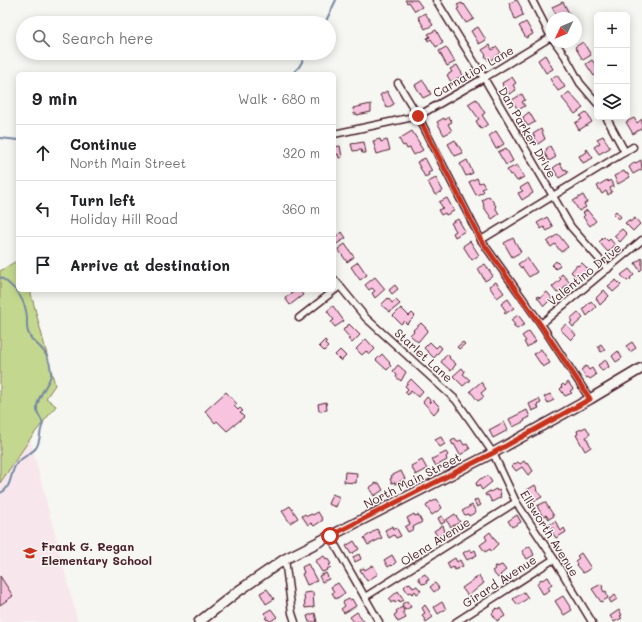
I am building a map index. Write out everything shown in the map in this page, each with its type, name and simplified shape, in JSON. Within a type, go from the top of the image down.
[{"type":"main road","name":"North Main Street","points":[[199,622],[237,592],[285,559],[493,453],[642,368]]},
{"type":"street","name":"Dan Parker Drive","points":[[436,0],[484,78],[571,227],[608,269]]},
{"type":"street","points":[[532,0],[546,27]]},
{"type":"street","name":"Carnation Lane","points":[[336,134],[418,116],[546,42]]},
{"type":"street","points":[[559,48],[580,83],[594,99]]},
{"type":"street","points":[[398,82],[418,116],[481,240],[590,399]]},
{"type":"street","points":[[608,120],[625,152]]},
{"type":"street","points":[[481,240],[633,147]]},
{"type":"street","name":"Valentino Drive","points":[[540,324],[642,240]]},
{"type":"street","name":"Starlet Lane","points":[[336,281],[366,318],[456,400],[493,453]]},
{"type":"street","points":[[336,289],[340,286]]},
{"type":"street","points":[[299,318],[332,292]]},
{"type":"street","name":"Ellsworth Avenue","points":[[493,453],[516,502],[554,559],[592,622]]},
{"type":"street","name":"Olena Avenue","points":[[365,597],[516,502]]},
{"type":"street","points":[[330,536],[379,622]]},
{"type":"street","points":[[285,559],[292,613],[295,622]]},
{"type":"street","name":"Girard Avenue","points":[[456,622],[554,559]]},
{"type":"shaded area","name":"Frank G. Regan Elementary School","points":[[30,439],[78,622],[0,622],[0,483]]},
{"type":"green space","points":[[16,261],[16,292],[31,292],[55,385],[46,398],[56,406],[30,439],[0,483],[0,271]]},
{"type":"building","points":[[405,0],[417,0],[422,7],[415,11],[409,2],[407,3]]},
{"type":"building","points":[[517,0],[522,9],[523,15],[515,19],[509,3]]},
{"type":"building","points":[[563,2],[568,12],[555,12],[552,7]]},
{"type":"building","points":[[462,3],[474,19],[466,23],[457,9],[459,8],[457,5]]},
{"type":"building","points":[[425,13],[433,25],[425,29],[418,17]]},
{"type":"building","points":[[526,22],[533,34],[526,38],[519,26]]},
{"type":"building","points":[[478,27],[486,40],[479,44],[471,31]]},
{"type":"building","points":[[436,30],[443,43],[436,47],[431,39],[428,41],[427,38],[430,37],[428,34]]},
{"type":"building","points":[[582,43],[591,55],[583,60],[576,48],[582,48]]},
{"type":"building","points":[[490,45],[492,50],[497,47],[501,53],[489,61],[482,50]]},
{"type":"building","points":[[446,47],[455,62],[447,66],[439,51]]},
{"type":"building","points":[[545,55],[553,69],[546,73],[538,60]]},
{"type":"building","points":[[592,60],[594,63],[594,76],[586,64]]},
{"type":"building","points":[[457,65],[463,75],[451,82],[447,75],[452,72],[450,69]]},
{"type":"building","points":[[557,75],[565,87],[558,91],[550,79]]},
{"type":"building","points":[[512,77],[516,83],[513,85],[516,90],[509,94],[506,88],[504,89],[502,83]]},
{"type":"building","points":[[423,80],[431,94],[423,98],[415,85]]},
{"type":"building","points":[[387,91],[394,104],[387,108],[380,95]]},
{"type":"building","points":[[569,92],[583,108],[575,114],[562,98]]},
{"type":"building","points":[[522,94],[525,100],[522,102],[525,106],[518,110],[512,100]]},
{"type":"building","points":[[476,99],[485,113],[482,115],[488,124],[481,129],[476,121],[479,119],[468,104]]},
{"type":"building","points":[[371,104],[371,112],[357,115],[354,114],[353,108]]},
{"type":"building","points":[[529,112],[535,122],[528,126],[524,122],[523,117]]},
{"type":"building","points":[[586,112],[592,122],[579,130],[575,123],[582,119],[580,116]]},
{"type":"building","points":[[449,117],[452,122],[448,124],[452,131],[444,135],[437,122],[444,118],[445,120]]},
{"type":"building","points":[[634,118],[637,123],[642,119],[642,128],[633,134],[626,122]]},
{"type":"building","points":[[541,129],[545,139],[538,144],[533,134]]},
{"type":"building","points":[[412,131],[423,150],[414,155],[410,148],[407,149],[405,145],[403,146],[399,139]]},
{"type":"building","points":[[496,131],[504,144],[496,149],[489,136]]},
{"type":"building","points":[[603,136],[610,148],[599,154],[594,147],[600,143],[597,139]]},
{"type":"building","points":[[380,139],[381,142],[387,140],[390,150],[377,154],[373,141]]},
{"type":"building","points":[[455,140],[463,153],[455,156],[448,144]]},
{"type":"building","points":[[364,142],[366,153],[362,153],[361,150],[353,151],[351,144]]},
{"type":"building","points":[[340,146],[342,157],[339,158],[338,154],[336,154],[336,147]]},
{"type":"building","points":[[550,146],[556,157],[549,161],[544,152],[547,151],[546,149]]},
{"type":"building","points":[[506,148],[513,161],[506,165],[498,152]]},
{"type":"building","points":[[587,149],[593,158],[583,163],[579,156],[587,152]]},
{"type":"building","points":[[425,158],[432,171],[425,177],[417,162]]},
{"type":"building","points":[[467,160],[473,173],[466,176],[460,164]]},
{"type":"building","points":[[641,160],[642,169],[633,174],[629,167],[635,162],[636,163]]},
{"type":"building","points":[[560,163],[564,170],[566,169],[568,173],[559,178],[553,168]]},
{"type":"building","points":[[517,165],[524,177],[517,181],[507,170]]},
{"type":"building","points":[[624,171],[630,177],[618,184],[614,176]]},
{"type":"building","points":[[436,178],[443,191],[435,195],[428,182]]},
{"type":"building","points":[[477,178],[479,183],[482,182],[485,187],[482,189],[484,191],[482,193],[476,195],[469,182]]},
{"type":"building","points":[[607,180],[608,182],[610,180],[614,186],[610,188],[612,192],[608,195],[606,191],[602,194],[597,186]]},
{"type":"building","points":[[528,183],[533,193],[522,200],[518,193],[523,191],[520,188]]},
{"type":"building","points":[[583,195],[587,202],[584,204],[586,207],[579,211],[573,201]]},
{"type":"building","points":[[489,196],[496,206],[495,207],[499,214],[492,219],[483,206],[482,200]]},
{"type":"building","points":[[447,198],[454,211],[446,215],[445,213],[441,215],[438,210],[443,208],[439,202]]},
{"type":"building","points":[[587,210],[596,221],[590,226],[583,217],[585,215],[583,213]]},
{"type":"building","points":[[616,211],[621,217],[618,219],[613,214]]},
{"type":"building","points":[[547,217],[553,227],[547,231],[544,227],[541,229],[537,223]]},
{"type":"building","points":[[635,218],[640,224],[633,231],[625,223],[629,220],[630,222]]},
{"type":"building","points":[[458,219],[465,231],[455,237],[453,233],[456,231],[451,223]]},
{"type":"building","points":[[622,229],[627,234],[620,242],[614,236]]},
{"type":"building","points":[[342,232],[346,238],[336,244],[336,234],[338,236]]},
{"type":"building","points":[[558,234],[568,247],[561,252],[555,244],[551,247],[547,242]]},
{"type":"building","points":[[604,237],[608,241],[610,239],[615,245],[608,252],[599,242]]},
{"type":"building","points":[[513,238],[521,252],[512,257],[504,243]]},
{"type":"building","points":[[470,241],[479,255],[472,260],[463,246]]},
{"type":"building","points":[[345,244],[354,257],[347,262],[338,249]]},
{"type":"building","points":[[527,258],[537,272],[529,277],[518,264]]},
{"type":"building","points":[[642,258],[642,269],[640,271],[635,263]]},
{"type":"building","points":[[556,261],[560,265],[556,269],[552,265]]},
{"type":"building","points":[[358,262],[367,275],[360,280],[351,267]]},
{"type":"building","points":[[582,263],[588,269],[577,278],[571,272],[577,265],[578,266]]},
{"type":"building","points":[[485,264],[493,276],[485,281],[478,268]]},
{"type":"building","points":[[629,269],[634,275],[627,281],[621,275]]},
{"type":"building","points":[[562,274],[570,283],[557,293],[552,287],[561,279],[559,277]]},
{"type":"building","points":[[375,277],[385,289],[375,298],[372,293],[375,291],[372,288],[369,290],[365,285]]},
{"type":"building","points":[[616,280],[621,285],[613,292],[608,286]]},
{"type":"building","points":[[496,282],[504,293],[497,298],[489,286]]},
{"type":"building","points":[[395,285],[398,289],[392,294],[389,290]]},
{"type":"building","points":[[604,290],[609,296],[600,305],[596,298]]},
{"type":"building","points":[[294,292],[301,292],[303,295],[290,305],[285,298]]},
{"type":"building","points":[[547,292],[552,298],[544,306],[537,297],[539,296],[540,298]]},
{"type":"building","points":[[388,298],[392,303],[396,300],[400,304],[390,312],[381,305]]},
{"type":"building","points":[[508,299],[514,308],[505,314],[504,312],[506,311],[501,304]]},
{"type":"building","points":[[591,301],[596,307],[587,316],[583,309]]},
{"type":"building","points":[[333,306],[344,321],[335,327],[331,322],[334,320],[327,311]]},
{"type":"building","points":[[401,308],[409,316],[412,313],[415,316],[407,324],[404,321],[401,324],[393,316]]},
{"type":"building","points":[[578,312],[583,318],[573,327],[570,323],[572,321],[570,319]]},
{"type":"building","points":[[518,315],[525,324],[517,329],[513,326],[515,325],[511,320]]},
{"type":"building","points":[[421,323],[428,330],[418,342],[410,335]]},
{"type":"building","points":[[349,324],[360,335],[352,343],[348,339],[350,338],[343,330]]},
{"type":"building","points":[[566,324],[576,335],[571,340],[560,329]]},
{"type":"building","points":[[529,331],[536,341],[527,347],[524,342],[526,341],[522,336]]},
{"type":"building","points":[[366,339],[375,349],[369,355],[366,351],[362,355],[356,349]]},
{"type":"building","points":[[325,340],[327,342],[325,344],[328,347],[324,351],[319,346]]},
{"type":"building","points":[[430,342],[436,348],[439,345],[442,348],[434,358],[424,348]]},
{"type":"building","points":[[463,342],[465,344],[459,349],[457,347]]},
{"type":"building","points":[[632,342],[636,348],[630,352],[626,346]]},
{"type":"building","points":[[601,344],[605,350],[601,352],[598,346]]},
{"type":"building","points":[[541,349],[550,363],[543,367],[534,354]]},
{"type":"building","points":[[340,350],[346,356],[341,361],[335,355]]},
{"type":"building","points":[[618,351],[622,358],[616,362],[612,356]]},
{"type":"building","points":[[382,354],[391,366],[387,370],[376,360]]},
{"type":"building","points":[[447,354],[456,364],[451,371],[441,362]]},
{"type":"building","points":[[606,360],[609,367],[602,371],[598,365]]},
{"type":"building","points":[[398,365],[406,372],[401,381],[396,377],[397,375],[393,371]]},
{"type":"building","points":[[586,366],[589,370],[592,368],[596,375],[590,379],[588,377],[586,378],[581,370]]},
{"type":"building","points":[[462,368],[465,372],[463,374],[470,380],[463,386],[453,376]]},
{"type":"building","points":[[411,379],[423,391],[418,397],[411,391],[408,395],[405,392],[408,389],[405,386]]},
{"type":"building","points":[[481,382],[486,389],[481,393],[484,397],[478,401],[470,391]]},
{"type":"building","points":[[568,382],[573,389],[570,391],[572,393],[565,396],[560,389],[563,384],[565,386]]},
{"type":"building","points":[[226,392],[237,404],[234,406],[238,410],[240,408],[243,411],[240,413],[244,417],[227,431],[217,421],[215,423],[205,411]]},
{"type":"building","points":[[550,394],[554,400],[548,403],[544,397]]},
{"type":"building","points":[[427,397],[430,400],[430,403],[433,400],[440,407],[434,414],[423,402]]},
{"type":"building","points":[[539,399],[541,403],[537,405],[539,408],[532,411],[529,404]]},
{"type":"building","points":[[326,402],[327,410],[319,411],[318,404]]},
{"type":"building","points":[[527,410],[530,417],[513,427],[509,419]]},
{"type":"building","points":[[504,422],[508,430],[493,438],[489,430]]},
{"type":"building","points":[[586,427],[590,434],[586,437],[591,447],[585,451],[576,435],[578,434],[577,431]]},
{"type":"building","points":[[441,437],[445,444],[440,447],[435,440]]},
{"type":"building","points":[[455,439],[457,442],[461,440],[464,445],[467,444],[470,449],[460,455],[451,441]]},
{"type":"building","points":[[446,452],[448,455],[446,457],[447,460],[436,466],[432,459]]},
{"type":"building","points":[[422,460],[427,469],[416,475],[411,466]]},
{"type":"building","points":[[524,461],[526,464],[528,463],[533,471],[528,475],[522,467],[516,471],[512,466],[518,462],[520,464]]},
{"type":"building","points":[[401,471],[405,479],[395,484],[395,482],[392,483],[390,479],[392,478],[391,476]]},
{"type":"building","points":[[345,472],[357,473],[356,483],[344,482]]},
{"type":"building","points":[[488,476],[492,482],[482,490],[476,483],[480,479]]},
{"type":"building","points":[[376,483],[379,483],[383,490],[374,496],[369,488]]},
{"type":"building","points":[[535,485],[536,490],[542,497],[535,501],[527,490]]},
{"type":"building","points":[[496,489],[497,491],[499,490],[501,497],[492,502],[488,495],[486,496],[485,494]]},
{"type":"building","points":[[332,494],[340,497],[336,507],[328,504]]},
{"type":"building","points":[[437,499],[442,508],[432,515],[426,506],[431,501],[432,502]]},
{"type":"building","points":[[477,499],[481,505],[477,507],[474,501]]},
{"type":"building","points":[[545,502],[554,516],[549,519],[546,515],[543,517],[537,506]]},
{"type":"building","points":[[472,505],[476,512],[469,516],[468,514],[465,515],[462,511]]},
{"type":"building","points":[[290,506],[298,518],[290,523],[282,511]]},
{"type":"building","points":[[318,512],[323,520],[314,526],[311,523],[308,525],[302,516],[305,514],[307,516],[313,515]]},
{"type":"building","points":[[414,514],[415,516],[418,515],[422,522],[408,532],[405,527],[410,524],[407,518]]},
{"type":"building","points":[[455,514],[460,522],[451,527],[446,520]]},
{"type":"building","points":[[517,515],[521,522],[512,527],[508,521]]},
{"type":"building","points":[[442,516],[445,522],[441,524],[438,518]]},
{"type":"building","points":[[555,521],[561,531],[564,528],[566,532],[556,538],[551,531],[554,529],[552,529],[549,525]]},
{"type":"building","points":[[443,525],[445,532],[438,537],[434,531]]},
{"type":"building","points":[[393,526],[394,529],[396,527],[401,536],[396,538],[394,535],[389,538],[385,530]]},
{"type":"building","points":[[377,529],[382,538],[368,545],[364,538]]},
{"type":"building","points":[[490,532],[498,544],[491,551],[490,549],[485,552],[480,545],[487,540],[485,536]]},
{"type":"building","points":[[354,541],[359,549],[351,554],[346,546]]},
{"type":"building","points":[[530,546],[534,555],[527,559],[522,551]]},
{"type":"building","points":[[470,549],[472,552],[475,550],[477,555],[467,560],[463,553]]},
{"type":"building","points":[[581,553],[591,568],[583,573],[576,565],[577,564],[575,561],[579,558],[577,556]]},
{"type":"building","points":[[359,554],[361,559],[355,562],[353,557]]},
{"type":"building","points":[[392,555],[396,562],[392,566],[391,565],[388,567],[384,560]]},
{"type":"building","points":[[324,556],[331,564],[329,565],[331,567],[322,572],[315,561]]},
{"type":"building","points":[[455,558],[457,562],[460,560],[463,566],[455,570],[453,567],[450,569],[447,563]]},
{"type":"building","points":[[308,564],[317,581],[307,585],[302,574],[304,573],[302,567]]},
{"type":"building","points":[[373,565],[378,574],[367,581],[360,570],[364,568],[365,570]]},
{"type":"building","points":[[496,565],[497,567],[502,565],[506,570],[498,578],[492,571],[495,569],[494,567]]},
{"type":"building","points":[[326,573],[329,579],[322,582],[319,576]]},
{"type":"building","points":[[425,574],[429,580],[426,581],[427,583],[422,584],[418,578]]},
{"type":"building","points":[[0,576],[13,596],[0,605]]},
{"type":"building","points":[[479,576],[484,583],[468,596],[462,588]]},
{"type":"building","points":[[548,577],[552,584],[548,587],[550,590],[543,594],[537,584],[541,579],[542,580]]},
{"type":"building","points":[[338,583],[345,593],[336,599],[332,593],[334,592],[331,587]]},
{"type":"building","points":[[410,583],[413,588],[417,586],[421,591],[417,594],[415,591],[412,594],[410,592],[408,593],[404,587]]},
{"type":"building","points":[[435,583],[439,588],[434,592],[430,587]]},
{"type":"building","points":[[601,584],[604,592],[606,591],[607,593],[608,598],[601,602],[592,589]]},
{"type":"building","points":[[267,589],[274,599],[266,604],[260,593]]},
{"type":"building","points":[[398,591],[404,600],[400,602],[399,600],[395,603],[394,601],[391,603],[389,599]]},
{"type":"building","points":[[313,592],[314,607],[305,608],[304,593]]},
{"type":"building","points":[[524,592],[528,598],[518,605],[513,599]]},
{"type":"building","points":[[615,595],[617,599],[611,603],[609,599]]},
{"type":"building","points":[[563,596],[572,610],[564,615],[555,601]]},
{"type":"building","points":[[352,599],[356,606],[344,613],[341,609],[345,606],[343,602]]},
{"type":"building","points":[[407,601],[411,607],[405,610],[402,604]]},
{"type":"building","points":[[442,602],[446,609],[438,614],[434,607]]},
{"type":"building","points":[[425,605],[433,617],[426,622],[422,615],[425,613],[422,608]]},
{"type":"building","points":[[402,607],[406,618],[398,622],[394,615],[397,613],[396,611]]},
{"type":"building","points":[[497,608],[500,608],[505,616],[497,621],[492,613]]},
{"type":"building","points":[[271,609],[277,617],[269,622],[270,621],[268,619],[267,620],[265,618],[267,617],[264,613]]},
{"type":"building","points":[[619,610],[622,618],[614,622],[610,616]]},
{"type":"building","points":[[357,612],[364,621],[363,622],[354,622],[350,617]]},
{"type":"building","points":[[315,613],[317,622],[309,622],[307,616]]},
{"type":"waterway","points":[[328,16],[336,0]]},
{"type":"waterway","points":[[294,72],[303,60]]},
{"type":"waterway","points":[[0,138],[16,140]]},
{"type":"waterway","points":[[0,277],[16,292]]},
{"type":"waterway","points":[[0,493],[4,491],[8,485],[17,463],[38,445],[43,424],[37,412],[37,405],[51,374],[46,355],[28,333],[26,311],[22,299],[16,292]]},
{"type":"place","name":"Frank G. Regan Elementary School","points":[[30,553]]},
{"type":"route","points":[[330,536],[493,453],[590,399],[481,240],[418,116]]}]
